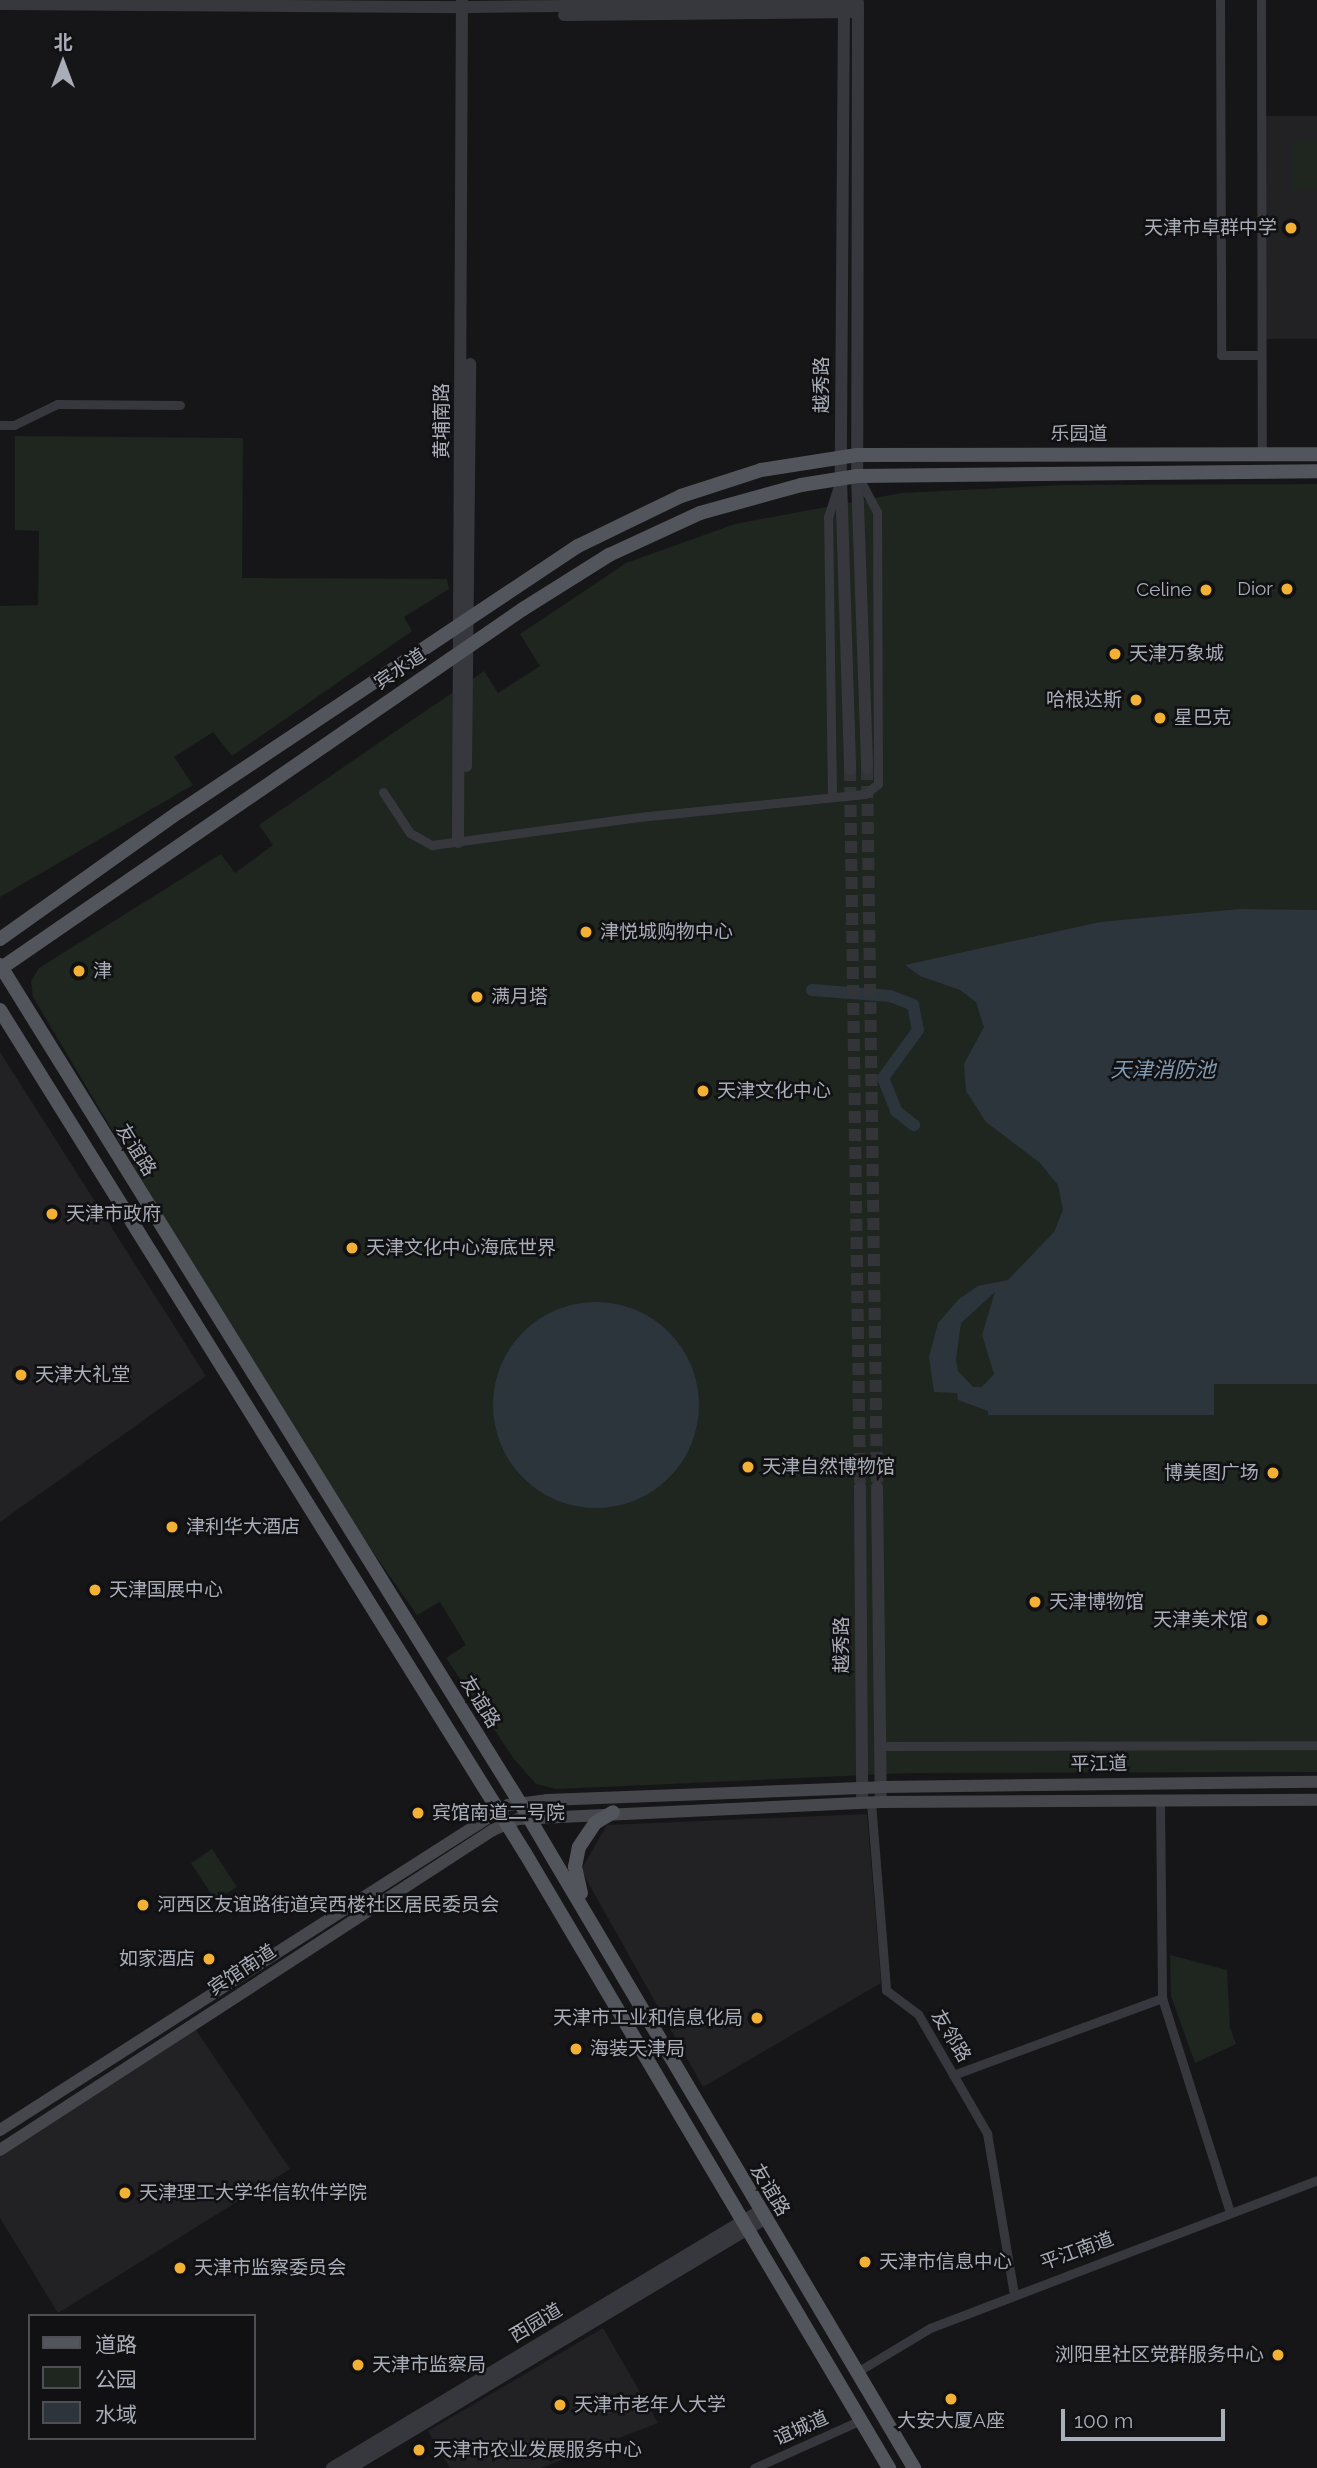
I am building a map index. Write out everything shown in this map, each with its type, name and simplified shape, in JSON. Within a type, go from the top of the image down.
[{"type":"main road","points":[[1262,453],[1263,470]]},
{"type":"main road","name":"乐园道","points":[[841,457],[1317,453]]},
{"type":"main road","name":"宾水道","points":[[0,939],[179,812],[465,624],[578,546],[659,505],[761,470],[841,457]]},
{"type":"main road","name":"乐园道","points":[[857,476],[1317,471]]},
{"type":"main road","name":"宾水道","points":[[1,967],[464,649],[609,555],[650,533],[741,500],[857,476]]},
{"type":"main road","name":"友谊路","points":[[1,967],[520,1803],[914,2468]]},
{"type":"main road","name":"友谊路","points":[[0,1010],[506,1823],[889,2468]]},
{"type":"main road","name":"平江道","points":[[520,1803],[862,1787],[1317,1782]]},
{"type":"main road","name":"平江道","points":[[613,1812],[872,1802],[1317,1800]]},
{"type":"main road","name":"宾馆南道","points":[[0,2130],[498,1810],[520,1803]]},
{"type":"main road","points":[[597,1933],[579,1889],[575,1862],[590,1828],[613,1812]]},
{"type":"main road","name":"宾馆南道","points":[[0,2150],[506,1823],[528,1817],[613,1812]]},
{"type":"street","points":[[1220,0],[1221,355],[1260,355]]},
{"type":"street","points":[[1261,0],[1262,453]]},
{"type":"street","points":[[0,4],[465,8]]},
{"type":"street","points":[[0,12],[852,4]]},
{"type":"street","name":"越秀路","points":[[852,4],[857,476],[867,768]]},
{"type":"street","name":"越秀路","points":[[850,769],[841,457],[852,4]]},
{"type":"street","name":"黄埔南路","points":[[462,838],[465,624],[465,8]]},
{"type":"street","points":[[0,425],[14,425],[57,404],[180,405]]},
{"type":"street","points":[[386,791],[419,835],[431,840],[864,794],[878,784],[877,512],[857,476]]},
{"type":"street","points":[[832,796],[828,517],[841,478]]},
{"type":"street","name":"越秀路","points":[[860,1487],[862,1787],[872,1802],[881,1787],[877,1487]]},
{"type":"street","points":[[881,1746],[1317,1745]]},
{"type":"street","name":"友邻路","points":[[872,1802],[886,1990],[918,2014],[987,2133],[1014,2294]]},
{"type":"street","points":[[1160,1802],[1162,1998],[1230,2213]]},
{"type":"street","points":[[953,2075],[1162,1998]]},
{"type":"street","name":"平江南道","points":[[857,2372],[930,2328],[1317,2180]]},
{"type":"street","name":"西园道","points":[[332,2468],[763,2215]]},
{"type":"street","name":"西园道","points":[[350,2468],[746,2225]]},
{"type":"street","name":"谊城道","points":[[754,2468],[861,2420]]},
{"type":"shaded area","name":"天津市卓群中学","points":[[1266,116],[1317,116],[1317,339],[1265,339]]},
{"type":"shaded area","name":"天津市政府","points":[[0,1052],[206,1376],[0,1522]]},
{"type":"shaded area","points":[[867,1814],[881,1983],[703,2087],[581,1870],[607,1825]]},
{"type":"shaded area","name":"天津理工大学华信软件学院","points":[[196,2030],[290,2169],[58,2313],[0,2218],[0,2157]]},
{"type":"shaded area","name":"天津市老年人大学","points":[[603,2328],[658,2423],[541,2468],[450,2468],[428,2431]]},
{"type":"green space","points":[[1293,142],[1317,142],[1317,190],[1293,190]]},
{"type":"green space","points":[[15,436],[243,438],[242,578],[447,579],[449,589],[404,617],[412,631],[232,756],[213,732],[174,757],[193,785],[0,897],[0,606],[38,605],[39,531],[15,530]]},
{"type":"green space","name":"天津文化中心","points":[[1317,484],[1317,1772],[911,1773],[556,1789],[536,1784],[514,1759],[446,1658],[466,1645],[440,1602],[417,1615],[349,1518],[33,997],[31,981],[39,968],[221,854],[235,873],[273,845],[259,825],[484,671],[498,693],[540,666],[520,634],[626,563],[735,524],[901,493],[1064,485]]},
{"type":"green space","points":[[212,1849],[237,1887],[215,1900],[191,1863]]},
{"type":"green space","points":[[1170,1955],[1227,1970],[1230,2028],[1236,2044],[1195,2063],[1171,1996]]},
{"type":"water","name":"天津消防池","points":[[1240,909],[1317,910],[1317,1384],[1214,1384],[1214,1415],[988,1415],[988,1411],[958,1400],[957,1393],[934,1392],[929,1357],[938,1323],[959,1299],[978,1286],[1008,1280],[1054,1232],[1063,1210],[1058,1185],[1040,1163],[986,1122],[966,1091],[964,1064],[984,1027],[976,1002],[960,990],[920,976],[905,965],[1100,922]],"holes":[[[995,1292],[982,1335],[994,1374],[982,1387],[973,1387],[958,1371],[956,1360],[961,1323]]]},
{"type":"water","points":[[596,1302],[636,1309],[669,1332],[692,1365],[699,1405],[692,1445],[669,1478],[636,1501],[596,1508],[556,1501],[523,1478],[500,1445],[493,1405],[500,1365],[523,1332],[556,1309]]},
{"type":"waterway","points":[[812,990],[890,996],[913,1005],[918,1030],[883,1078],[896,1111],[914,1125]]},
{"type":"tunnel","points":[[867,768],[877,1487]]},
{"type":"tunnel","points":[[850,769],[860,1487]]},
{"type":"place","name":"天津市卓群中学","points":[[1291,228]]},
{"type":"place","name":"Dior","points":[[1287,589]]},
{"type":"place","name":"Celine","points":[[1206,590]]},
{"type":"place","name":"天津万象城","points":[[1115,654]]},
{"type":"place","name":"哈根达斯","points":[[1136,700]]},
{"type":"place","name":"星巴克","points":[[1160,718]]},
{"type":"place","name":"津悦城购物中心","points":[[586,932]]},
{"type":"place","name":"津","points":[[79,971]]},
{"type":"place","name":"满月塔","points":[[477,997]]},
{"type":"place","name":"天津文化中心","points":[[703,1091]]},
{"type":"place","name":"天津市政府","points":[[52,1214]]},
{"type":"place","name":"天津文化中心海底世界","points":[[352,1248]]},
{"type":"place","name":"天津大礼堂","points":[[21,1375]]},
{"type":"place","name":"天津自然博物馆","points":[[748,1467]]},
{"type":"place","name":"博美图广场","points":[[1273,1473]]},
{"type":"place","name":"津利华大酒店","points":[[172,1527]]},
{"type":"place","name":"天津国展中心","points":[[95,1590]]},
{"type":"place","name":"天津博物馆","points":[[1035,1602]]},
{"type":"place","name":"天津美术馆","points":[[1262,1620]]},
{"type":"place","name":"宾馆南道二号院","points":[[418,1813]]},
{"type":"place","name":"河西区友谊路街道宾西楼社区居民委员会","points":[[143,1905]]},
{"type":"place","name":"如家酒店","points":[[209,1959]]},
{"type":"place","name":"天津市工业和信息化局","points":[[757,2018]]},
{"type":"place","name":"海装天津局","points":[[576,2049]]},
{"type":"place","name":"天津理工大学华信软件学院","points":[[125,2193]]},
{"type":"place","name":"天津市信息中心","points":[[865,2262]]},
{"type":"place","name":"天津市监察委员会","points":[[180,2268]]},
{"type":"place","name":"浏阳里社区党群服务中心","points":[[1278,2355]]},
{"type":"place","name":"天津市监察局","points":[[358,2365]]},
{"type":"place","name":"大安大厦A座","points":[[951,2399]]},
{"type":"place","name":"天津市老年人大学","points":[[560,2405]]},
{"type":"place","name":"天津市农业发展服务中心","points":[[419,2450]]}]
